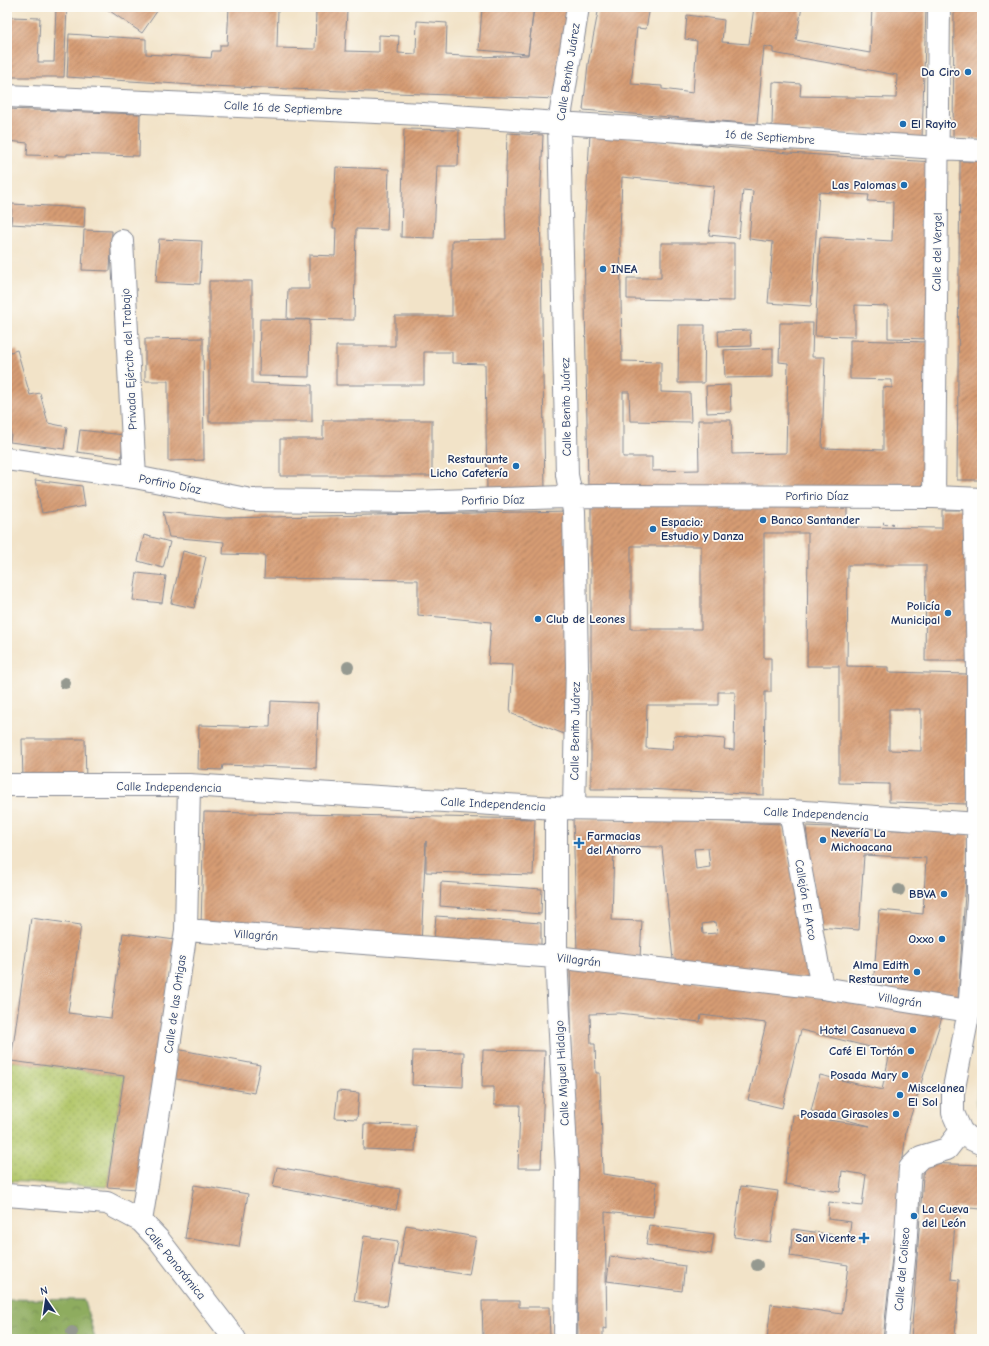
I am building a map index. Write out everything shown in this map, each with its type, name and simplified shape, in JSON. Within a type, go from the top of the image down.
[{"type":"street","name":"Calle Benito Juárez","points":[[565,808],[577,667],[574,511],[567,475],[559,123],[578,7]]},
{"type":"street","name":"Calle del Vergel","points":[[934,497],[939,7]]},
{"type":"street","name":"Calle 16 de Septiembre","points":[[7,96],[423,114],[559,123]]},
{"type":"street","name":"16 de Septiembre","points":[[559,123],[982,150]]},
{"type":"street","name":"Privada Ejército del Trabajo","points":[[122,241],[135,477]]},
{"type":"street","name":"Porfirio Díaz","points":[[7,459],[135,477],[251,500],[412,502],[572,498],[594,496],[934,497],[978,499]]},
{"type":"street","points":[[978,499],[978,900],[969,1011],[953,1093],[953,1113],[961,1131],[967,1137],[982,1144]]},
{"type":"street","name":"Calle Independencia","points":[[7,785],[189,786],[565,808],[790,811],[978,824]]},
{"type":"street","name":"Calle de las Ortigas","points":[[141,1221],[163,1087],[186,930],[189,786]]},
{"type":"street","name":"Calle Miguel Hidalgo","points":[[565,808],[556,957],[567,1171],[565,1339]]},
{"type":"street","name":"Callejón El Arco","points":[[790,811],[822,988]]},
{"type":"street","name":"Villagrán","points":[[186,930],[556,957],[822,988],[969,1011]]},
{"type":"street","name":"Calle del Coliseo","points":[[896,1339],[905,1250],[910,1168],[921,1157],[947,1149],[961,1131]]},
{"type":"street","name":"Calle Panorámica","points":[[7,1194],[107,1203],[141,1221],[159,1240],[235,1339]]},
{"type":"green space","points":[[982,1019],[982,1119],[978,1113],[976,1104]]},
{"type":"green space","points":[[11,1061],[124,1076],[107,1187],[7,1181],[7,1107]]},
{"type":"green space","points":[[7,1299],[85,1300],[95,1339],[7,1339]]},
{"type":"building","points":[[56,7],[67,7],[64,77],[7,77],[7,42],[9,42],[11,17],[40,18],[38,62],[54,62]]},
{"type":"building","points":[[104,7],[160,7],[142,33]]},
{"type":"building","points":[[229,7],[278,9],[277,48],[315,49],[316,9],[347,10],[345,51],[379,52],[379,35],[399,36],[398,53],[416,54],[417,21],[447,23],[446,55],[479,57],[528,55],[534,7],[572,7],[557,99],[209,86],[67,77],[69,34],[146,39],[146,54],[211,58],[212,51],[220,51],[220,45],[227,45]]},
{"type":"building","points":[[482,7],[534,7],[528,54],[479,50]]},
{"type":"building","points":[[599,7],[650,7],[646,29],[637,28],[631,84],[662,86],[662,89],[693,93],[697,41],[685,39],[687,15],[724,20],[722,42],[749,44],[754,7],[802,7],[796,40],[870,53],[872,7],[926,7],[922,140],[772,128],[773,82],[801,84],[800,96],[896,98],[897,75],[773,53],[773,48],[764,46],[757,124],[583,110],[588,64]]},
{"type":"building","name":"Da Ciro","points":[[954,7],[982,7],[982,139],[953,138]]},
{"type":"building","points":[[7,109],[140,114],[139,156],[67,154],[67,156],[27,155],[28,143],[7,141]]},
{"type":"building","points":[[404,129],[459,130],[458,166],[437,166],[434,238],[401,237]]},
{"type":"building","points":[[507,133],[543,135],[540,205],[545,490],[487,491],[485,364],[452,363],[452,352],[424,352],[424,385],[336,385],[336,346],[395,346],[395,316],[452,316],[452,240],[506,239],[505,204]]},
{"type":"building","points":[[590,134],[788,153],[934,162],[928,339],[888,338],[888,306],[855,305],[855,337],[815,336],[820,237],[892,241],[893,202],[868,201],[869,195],[819,192],[811,306],[768,303],[773,242],[749,239],[753,191],[743,190],[739,238],[709,235],[714,186],[622,177],[620,232],[622,361],[661,362],[661,392],[690,393],[691,422],[630,421],[629,392],[623,392],[623,457],[652,457],[652,471],[699,470],[698,420],[731,420],[732,454],[786,453],[788,363],[779,362],[780,323],[813,323],[812,357],[825,357],[822,448],[883,450],[883,387],[892,388],[892,380],[850,379],[850,340],[928,342],[927,487],[588,489],[584,234]]},
{"type":"building","points":[[960,161],[982,161],[982,480],[957,480]]},
{"type":"building","points":[[336,167],[389,169],[387,230],[356,229],[354,320],[287,319],[288,289],[309,289],[309,255],[335,256],[336,228],[333,228]]},
{"type":"building","points":[[12,204],[85,208],[84,228],[11,224]]},
{"type":"building","points":[[84,230],[112,231],[110,271],[82,270]]},
{"type":"building","points":[[159,239],[202,241],[200,284],[156,282]]},
{"type":"building","points":[[661,243],[734,243],[734,301],[627,299],[627,278],[661,278]]},
{"type":"building","points":[[209,281],[252,281],[252,383],[312,385],[312,422],[209,422]]},
{"type":"building","points":[[260,319],[310,320],[309,377],[259,376]]},
{"type":"building","points":[[679,325],[705,325],[704,383],[678,383]]},
{"type":"building","points":[[750,330],[751,346],[719,347],[718,331]]},
{"type":"building","points":[[203,338],[204,460],[168,461],[168,381],[145,381],[145,339]]},
{"type":"building","points":[[773,348],[773,377],[725,378],[724,350]]},
{"type":"building","points":[[17,350],[30,395],[40,393],[48,423],[67,427],[64,449],[10,442],[11,434],[7,420],[7,353]]},
{"type":"building","points":[[730,385],[731,412],[707,413],[706,386]]},
{"type":"building","points":[[323,420],[432,420],[432,476],[280,476],[280,439],[323,439]]},
{"type":"building","points":[[80,430],[124,435],[121,458],[77,452]]},
{"type":"building","points":[[35,480],[82,486],[85,506],[42,513]]},
{"type":"building","points":[[591,502],[847,506],[847,527],[942,528],[942,510],[971,510],[970,661],[925,661],[926,565],[848,565],[847,666],[888,667],[888,672],[968,674],[968,804],[889,802],[889,784],[839,783],[839,666],[807,666],[808,533],[764,533],[764,658],[771,658],[771,692],[765,692],[764,795],[646,789],[591,789]],"holes":[[[631,546],[701,546],[701,629],[631,629]],[[718,692],[735,692],[734,750],[724,749],[725,739],[674,735],[672,750],[646,748],[647,705],[718,705]],[[889,709],[921,709],[921,751],[889,750]]]},
{"type":"building","points":[[570,511],[572,737],[510,713],[513,665],[488,664],[491,622],[418,615],[418,580],[264,578],[265,555],[223,554],[224,542],[169,537],[163,512],[223,518]]},
{"type":"building","points":[[144,535],[170,542],[163,568],[138,561]]},
{"type":"building","points":[[183,551],[206,557],[194,608],[171,603]]},
{"type":"building","points":[[137,573],[166,576],[162,603],[133,600]]},
{"type":"building","points":[[271,701],[318,703],[316,768],[223,765],[222,770],[198,769],[199,725],[270,727]]},
{"type":"building","points":[[22,739],[85,739],[86,781],[23,782]]},
{"type":"building","points":[[204,812],[535,819],[533,875],[426,872],[426,841],[421,945],[201,928]]},
{"type":"building","points":[[573,819],[707,821],[782,824],[812,980],[673,960],[662,847],[614,846],[612,920],[642,921],[640,958],[577,951]],"holes":[[[708,848],[710,867],[696,869],[694,849]],[[716,922],[717,933],[703,934],[702,924]]]},
{"type":"building","points":[[806,826],[969,833],[958,1000],[873,988],[879,910],[923,914],[926,858],[864,855],[859,930],[817,927]]},
{"type":"building","points":[[441,882],[542,889],[541,914],[440,906]]},
{"type":"building","points":[[436,916],[541,923],[541,947],[434,938]]},
{"type":"building","points":[[31,918],[81,925],[68,1013],[111,1018],[123,933],[175,940],[137,1189],[107,1187],[124,1076],[11,1061]]},
{"type":"building","points":[[570,965],[943,1014],[906,1131],[883,1339],[767,1339],[771,1304],[842,1314],[848,1265],[790,1256],[793,1229],[849,1237],[851,1222],[828,1219],[829,1202],[862,1206],[866,1175],[842,1171],[840,1192],[785,1184],[793,1115],[870,1126],[811,1111],[820,1075],[882,1090],[890,1052],[801,1030],[782,1108],[748,1100],[766,1023],[701,1015],[700,1022],[619,1013],[590,1014],[591,1044],[595,1044],[596,1073],[600,1073],[603,1174],[657,1182],[653,1217],[605,1212],[607,1329],[603,1328],[603,1339],[578,1339]]},
{"type":"building","points":[[176,1049],[260,1065],[254,1093],[171,1078]]},
{"type":"building","points":[[483,1050],[545,1051],[541,1168],[518,1168],[520,1105],[494,1105],[494,1087],[482,1087]]},
{"type":"building","points":[[413,1051],[464,1052],[463,1087],[412,1085]]},
{"type":"building","points":[[338,1091],[359,1093],[357,1119],[335,1118]]},
{"type":"building","points":[[364,1124],[416,1125],[415,1151],[363,1149]]},
{"type":"building","points":[[924,1163],[982,1165],[982,1209],[956,1207],[951,1279],[959,1280],[955,1337],[968,1339],[911,1339]]},
{"type":"building","points":[[277,1167],[400,1189],[396,1210],[273,1187]]},
{"type":"building","points":[[194,1185],[248,1194],[239,1247],[185,1238]]},
{"type":"building","points":[[741,1186],[778,1191],[770,1242],[734,1237]]},
{"type":"building","points":[[406,1225],[476,1237],[469,1275],[399,1264]]},
{"type":"building","points":[[649,1225],[714,1234],[711,1254],[646,1245]]},
{"type":"building","points":[[364,1236],[398,1241],[387,1306],[354,1301]]},
{"type":"building","points":[[610,1256],[685,1266],[682,1291],[607,1281]]},
{"type":"building","points":[[482,1301],[519,1301],[519,1307],[549,1307],[550,1339],[483,1339]]},
{"type":"place","name":"Da Ciro","points":[[968,72]]},
{"type":"place","name":"El Rayito","points":[[903,124]]},
{"type":"place","name":"Las Palomas","points":[[904,185]]},
{"type":"place","name":"INEA","points":[[603,269]]},
{"type":"place","name":"Restaurante Licho Cafetería","points":[[516,466]]},
{"type":"place","name":"Banco Santander","points":[[763,520]]},
{"type":"place","name":"Espacio: Estudio y Danza","points":[[653,529]]},
{"type":"place","name":"Policía Municipal","points":[[948,613]]},
{"type":"place","name":"Club de Leones","points":[[538,619]]},
{"type":"place","name":"Nevería La Michoacana","points":[[823,840]]},
{"type":"place","name":"Farmacias del Ahorro","points":[[579,843]]},
{"type":"place","name":"BBVA","points":[[944,894]]},
{"type":"place","name":"Oxxo","points":[[942,939]]},
{"type":"place","name":"Alma Edith Restaurante","points":[[917,972]]},
{"type":"place","name":"Hotel Casanueva","points":[[913,1030]]},
{"type":"place","name":"Café El Tortón","points":[[911,1051]]},
{"type":"place","name":"Posada Mary","points":[[905,1075]]},
{"type":"place","name":"Miscelanea El Sol","points":[[900,1095]]},
{"type":"place","name":"Posada Girasoles","points":[[896,1114]]},
{"type":"place","name":"La Cueva del León","points":[[914,1216]]},
{"type":"place","name":"San Vicente","points":[[864,1238]]}]
